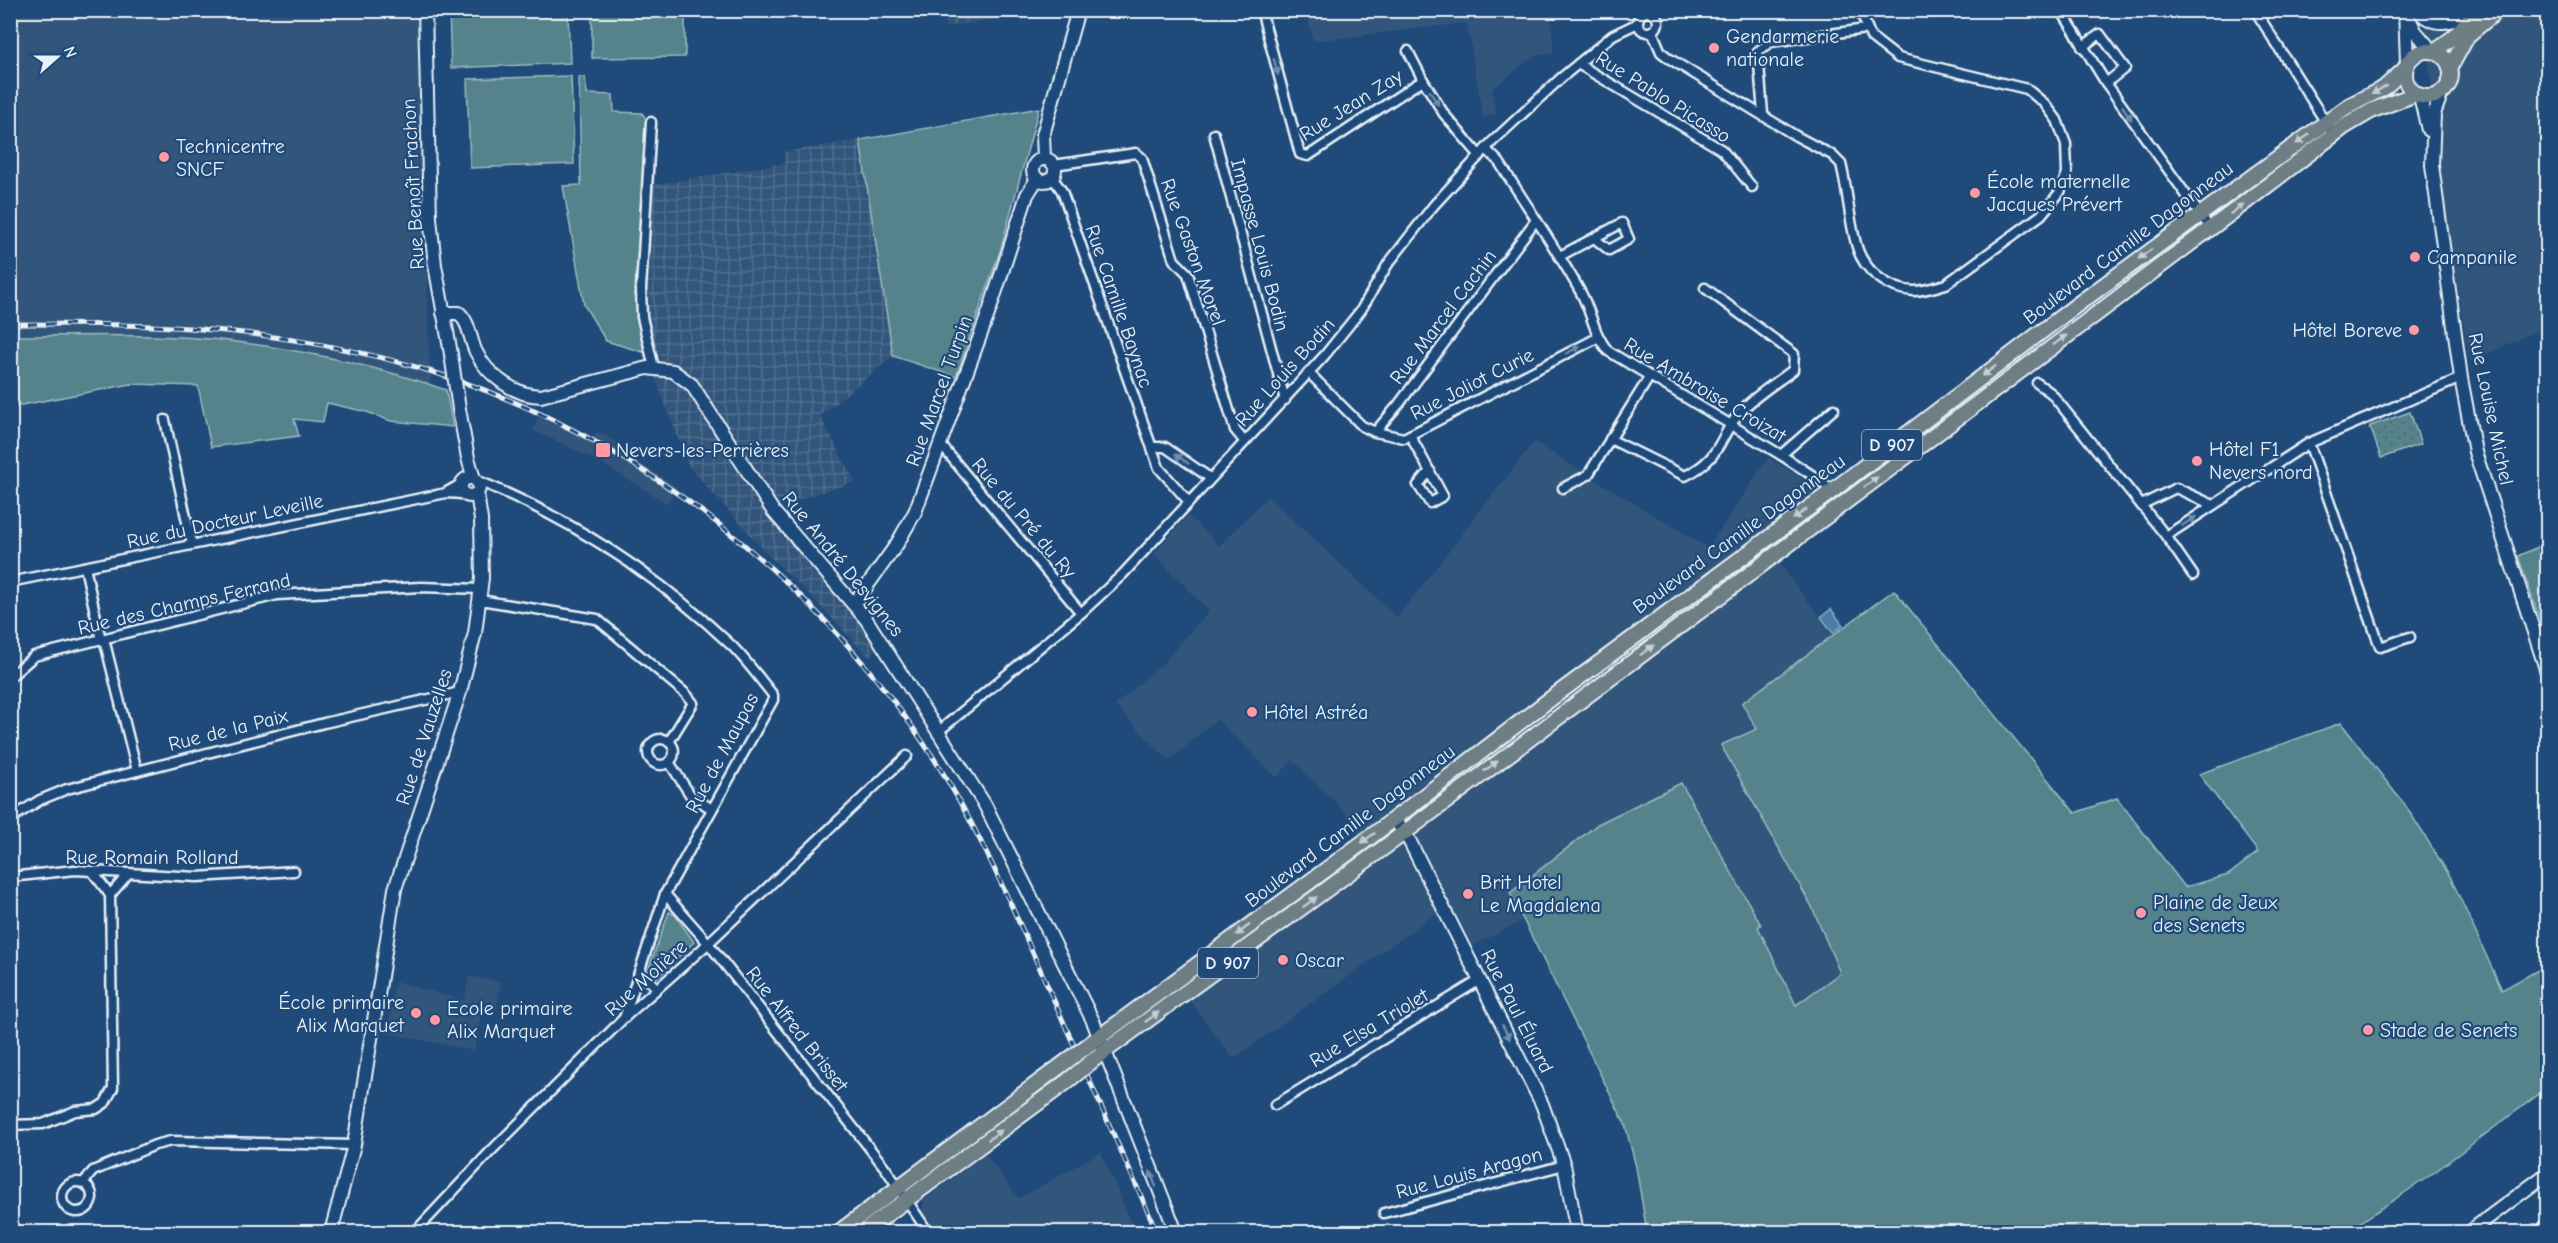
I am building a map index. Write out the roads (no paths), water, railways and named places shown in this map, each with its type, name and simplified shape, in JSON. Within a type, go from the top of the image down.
[{"type":"main road","points":[[2450,68],[2468,35],[2498,10]]},
{"type":"main road","points":[[2433,51],[2447,60],[2450,68],[2449,83],[2442,92],[2427,98],[2418,95],[2406,83],[2406,65],[2418,52],[2433,51],[2454,37],[2476,11]]},
{"type":"main road","name":"Boulevard Camille Dagonneau","points":[[1098,1047],[1404,832],[2210,228],[2329,128],[2350,105],[2385,88],[2406,65]]},
{"type":"main road","name":"Boulevard Camille Dagonneau","points":[[1098,1047],[1545,703],[1832,491],[2199,214],[2329,128],[2418,95]]},
{"type":"main road","name":"D 907","points":[[839,1233],[1001,1111],[1062,1076],[1098,1047]]},
{"type":"main road","name":"D 907","points":[[863,1233],[1039,1103],[1062,1076]]},
{"type":"street","name":"Rue Benoît Frachon","points":[[425,10],[430,218],[435,265],[471,487]]},
{"type":"street","points":[[1037,179],[1047,181],[1050,167],[1043,135],[1078,10]]},
{"type":"street","name":"Rue Jean Zay","points":[[1261,10],[1300,154],[1308,156],[1423,80]]},
{"type":"street","points":[[1652,31],[1660,52],[1796,136],[1832,155],[1841,164],[1857,248],[1864,263],[1881,279],[1899,288],[1914,291],[1946,284],[2041,215],[2060,192],[2067,173],[2066,144],[2057,120],[2045,104],[2027,89],[1898,58],[1871,38],[1860,10]]},
{"type":"street","points":[[2061,10],[2106,83],[2210,228]]},
{"type":"street","points":[[2255,10],[2329,128]]},
{"type":"street","points":[[2406,10],[2415,31],[2433,51]]},
{"type":"street","points":[[2406,10],[2406,65]]},
{"type":"street","points":[[2418,10],[2430,22],[2441,23],[2452,22],[2476,11]]},
{"type":"street","points":[[1644,12],[1655,12],[1658,25],[1652,31],[1643,31],[1638,23],[1639,17],[1644,12]]},
{"type":"street","name":"Rue Louis Bodin","points":[[939,730],[1081,613],[1123,574],[1309,373],[1361,310],[1388,264],[1434,205],[1483,152],[1578,64],[1613,35],[1638,23]]},
{"type":"street","points":[[1763,114],[1758,51],[1771,42],[1866,29]]},
{"type":"street","points":[[2082,47],[2100,34],[2125,68],[2106,83]]},
{"type":"street","name":"Rue Jean Zay","points":[[1408,51],[1444,114],[1483,152]]},
{"type":"street","name":"Rue Pablo Picasso","points":[[1578,64],[1722,150],[1752,187]]},
{"type":"street","name":"Rue Louise Michel","points":[[2431,143],[2434,114],[2442,92]]},
{"type":"street","name":"Rue Louise Michel","points":[[2418,95],[2431,143],[2439,225],[2461,378],[2475,452],[2547,675]]},
{"type":"street","points":[[443,313],[459,313],[468,326],[476,352],[485,368],[497,379],[531,396],[541,396],[654,368],[642,317],[641,289],[651,122]]},
{"type":"street","name":"Impasse Louis Bodin","points":[[1214,134],[1285,400]]},
{"type":"street","name":"Rue Ambroise Croizat","points":[[1483,152],[1499,162],[1560,256],[1590,310],[1597,338],[1608,351],[1780,455],[1821,481],[1832,491]]},
{"type":"street","name":"Rue Gaston Morel","points":[[1050,167],[1136,153],[1142,158],[1174,260],[1188,274],[1235,430],[1244,441]]},
{"type":"street","name":"Rue Marcel Turpin","points":[[854,604],[897,544],[915,512],[941,445],[1027,195],[1037,179],[1033,173],[1033,166],[1037,160],[1050,167]]},
{"type":"street","name":"Rue Camille Baynac","points":[[1050,167],[1062,191],[1159,468],[1189,502]]},
{"type":"street","name":"Rue Marcel Cachin","points":[[1375,432],[1399,404],[1536,220]]},
{"type":"street","points":[[1560,256],[1594,238]]},
{"type":"street","points":[[1610,439],[1685,476],[1700,469],[1717,452],[1742,410],[1793,370],[1794,354],[1705,288]]},
{"type":"street","name":"Rue Joliot Curie","points":[[1309,373],[1362,426],[1375,432],[1404,438],[1597,338]]},
{"type":"street","name":"Rue André Desvignes","points":[[654,368],[673,371],[692,385],[773,511],[866,619],[985,805],[1098,1047],[1176,1233]]},
{"type":"street","points":[[1563,488],[1588,475],[1650,376]]},
{"type":"street","points":[[2166,536],[2309,443],[2461,378]]},
{"type":"street","points":[[2037,383],[2051,393],[2166,536],[2193,575]]},
{"type":"street","points":[[1780,455],[1834,409]]},
{"type":"street","points":[[165,420],[192,545]]},
{"type":"street","points":[[1410,435],[1430,471]]},
{"type":"street","points":[[2309,443],[2380,647],[2410,637]]},
{"type":"street","name":"Rue du Pré du Ry","points":[[941,445],[1081,613]]},
{"type":"street","points":[[1152,447],[1165,447],[1210,478]]},
{"type":"street","name":"Rue du Docteur Leveille","points":[[10,582],[471,487]]},
{"type":"street","name":"Rue de Maupas","points":[[471,487],[494,488],[546,511],[640,569],[732,647],[773,695],[773,700],[665,894],[624,1018]]},
{"type":"street","name":"Rue de Vauzelles","points":[[331,1233],[354,1145],[395,889],[460,692],[475,633],[480,595],[481,536],[471,487]]},
{"type":"street","points":[[2141,505],[2176,488],[2213,505]]},
{"type":"street","points":[[85,567],[137,771]]},
{"type":"street","name":"Rue des Champs Ferrand","points":[[10,676],[34,656],[277,596],[421,587],[480,595],[597,619],[686,694],[693,703],[669,742]]},
{"type":"street","name":"Rue de la Paix","points":[[10,819],[40,800],[67,789],[324,723],[460,692]]},
{"type":"street","points":[[657,740],[669,742],[674,752],[669,762],[662,765],[653,762],[649,750],[657,740]]},
{"type":"street","name":"Rue Molière","points":[[415,1233],[489,1153],[624,1018],[708,943],[907,756]]},
{"type":"street","points":[[669,762],[691,796],[712,809]]},
{"type":"street","name":"Rue Paul Éluard","points":[[1394,818],[1404,832],[1542,1104],[1564,1165],[1576,1233]]},
{"type":"street","name":"Rue Romain Rolland","points":[[10,877],[75,870],[197,877],[294,871]]},
{"type":"street","points":[[10,1125],[44,1124],[75,1111],[96,1109],[105,1103],[113,1088],[110,895],[92,871]]},
{"type":"street","points":[[110,895],[129,873]]},
{"type":"street","name":"Rue Alfred Brisset","points":[[665,894],[708,943],[886,1169],[928,1233]]},
{"type":"street","points":[[639,972],[657,988]]},
{"type":"street","name":"Rue Elsa Triolet","points":[[1275,1105],[1480,980]]},
{"type":"street","points":[[906,1201],[911,1185],[983,1130],[1001,1111]]},
{"type":"street","points":[[83,1183],[93,1171],[155,1144],[171,1141],[354,1145]]},
{"type":"street","name":"Rue Louis Aragon","points":[[1384,1213],[1564,1165]]},
{"type":"street","points":[[2469,1233],[2547,1173]]},
{"type":"street","points":[[855,1233],[895,1202],[898,1188]]},
{"type":"water","points":[[1831,609],[1843,625],[1833,633],[1821,617]]},
{"type":"railway","points":[[10,324],[139,326],[235,332],[332,347],[418,368],[513,402],[584,436],[652,476],[717,523],[778,574],[834,630],[885,690],[947,779],[1003,887],[1157,1232]]},
{"type":"place","name":"Gendarmerie nationale","points":[[1714,48]]},
{"type":"place","name":"Technicentre SNCF","points":[[164,157]]},
{"type":"place","name":"École maternelle Jacques Prévert","points":[[1975,193]]},
{"type":"place","name":"Campanile","points":[[2415,257]]},
{"type":"place","name":"Hôtel Boreve","points":[[2414,330]]},
{"type":"place","name":"Nevers-les-Perrières","points":[[603,450]]},
{"type":"place","name":"Hôtel F1 Nevers nord","points":[[2197,461]]},
{"type":"place","name":"Hôtel Astréa","points":[[1252,712]]},
{"type":"place","name":"Brit Hotel Le Magdalena","points":[[1468,894]]},
{"type":"place","name":"Plaine de Jeux des Senets","points":[[2141,913]]},
{"type":"place","name":"Oscar","points":[[1283,960]]},
{"type":"place","name":"École primaire Alix Marquet","points":[[416,1013]]},
{"type":"place","name":"Ecole primaire Alix Marquet","points":[[435,1020]]},
{"type":"place","name":"Stade de Senets","points":[[2368,1030]]}]
